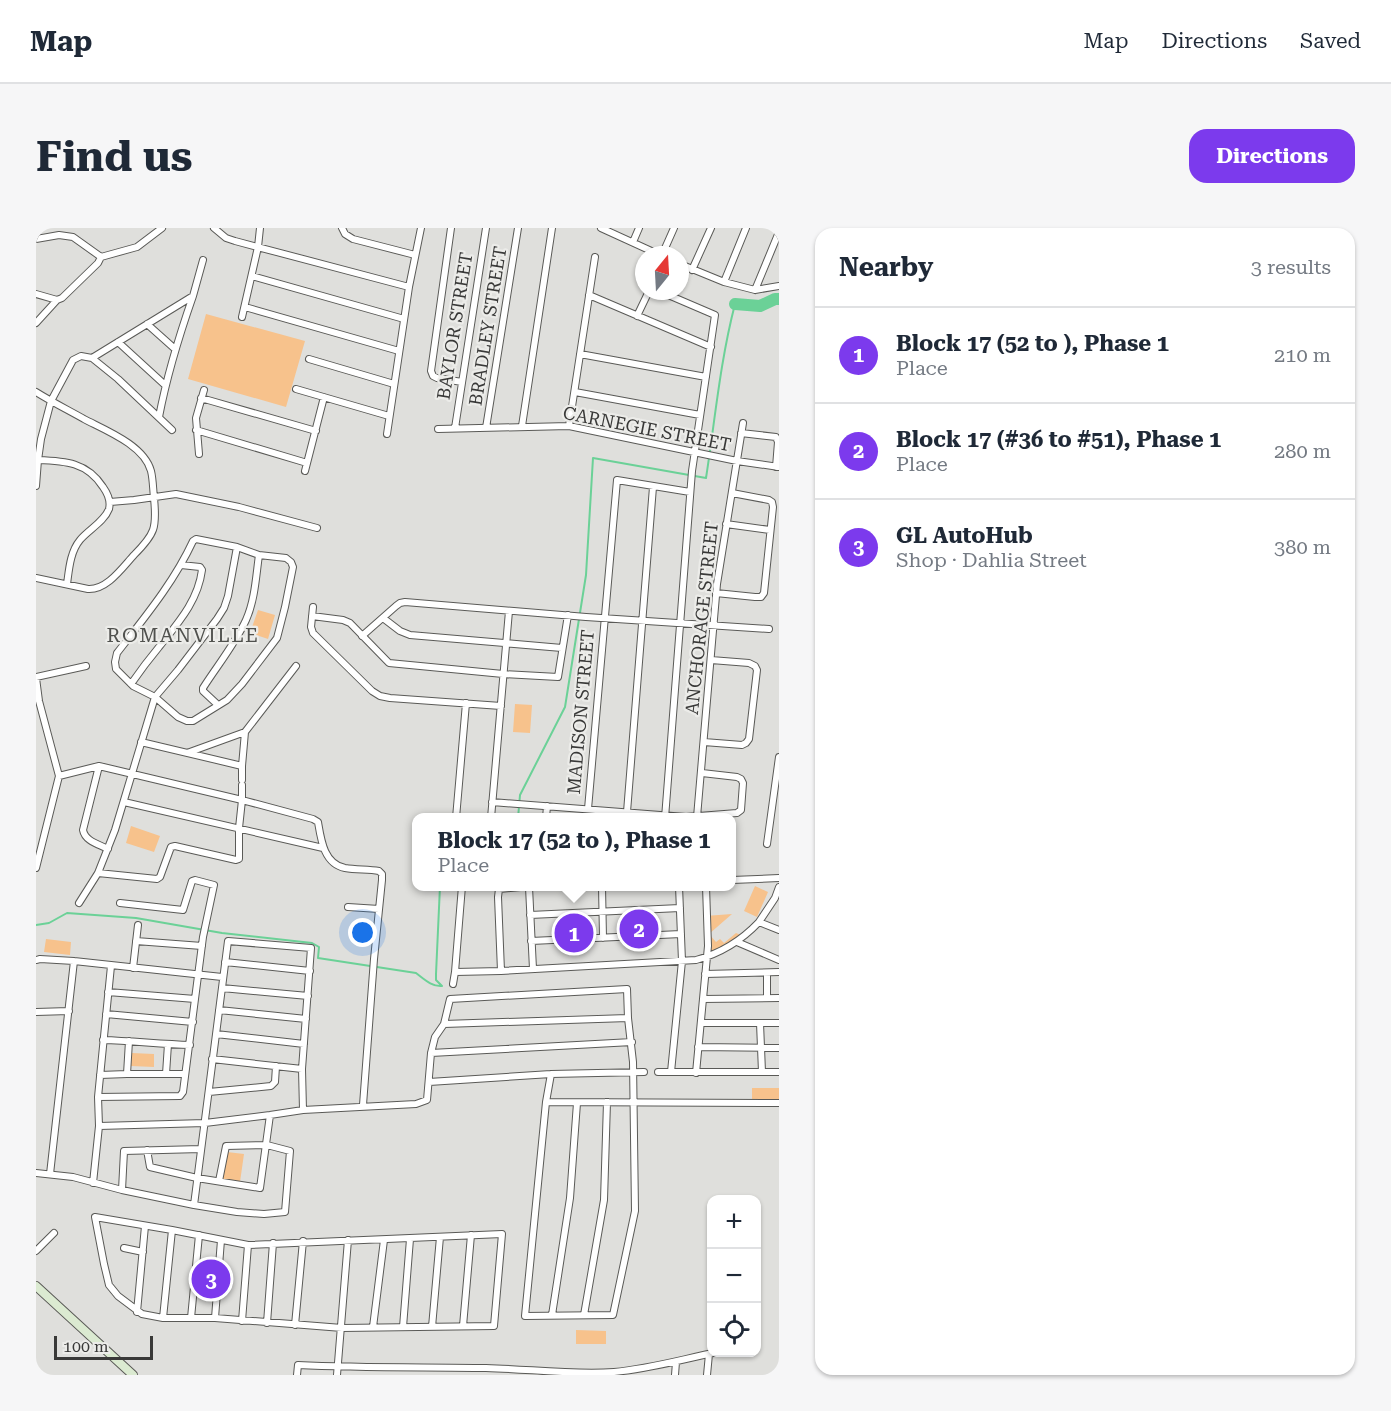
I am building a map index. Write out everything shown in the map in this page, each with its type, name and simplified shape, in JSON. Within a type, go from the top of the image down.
[{"type":"main road","points":[[36,1286],[133,1375]]},
{"type":"street","points":[[36,323],[57,300],[62,298],[98,263],[101,257],[137,247],[162,228]]},
{"type":"street","points":[[214,228],[226,238],[258,248],[409,287]]},
{"type":"street","points":[[242,317],[258,248],[260,228]]},
{"type":"street","points":[[342,228],[345,234],[353,239],[415,255]]},
{"type":"street","points":[[387,434],[409,287],[421,228]]},
{"type":"street","points":[[451,228],[431,371],[437,378],[462,382]]},
{"type":"street","name":"BAYLOR STREET","points":[[455,428],[486,228]]},
{"type":"street","name":"BRADLEY STREET","points":[[486,428],[518,228]]},
{"type":"street","points":[[522,426],[552,228]]},
{"type":"street","points":[[602,228],[642,246]]},
{"type":"street","points":[[633,242],[639,228]]},
{"type":"street","points":[[665,246],[674,228]]},
{"type":"street","points":[[692,270],[711,228]]},
{"type":"street","points":[[724,282],[747,228]]},
{"type":"street","points":[[755,290],[779,232]]},
{"type":"street","points":[[36,239],[59,235],[73,237],[101,257]]},
{"type":"street","points":[[569,426],[595,257]]},
{"type":"street","points":[[159,417],[175,349],[203,260]]},
{"type":"street","points":[[689,268],[724,282],[755,290],[779,286]]},
{"type":"street","points":[[252,276],[404,319]]},
{"type":"street","points":[[36,294],[57,300]]},
{"type":"street","points":[[589,295],[711,347]]},
{"type":"street","points":[[92,358],[193,296]]},
{"type":"street","points":[[638,316],[645,300]]},
{"type":"street","points":[[665,813],[692,471],[715,315],[680,300]]},
{"type":"street","points":[[245,307],[399,351]]},
{"type":"street","points":[[147,324],[175,349]]},
{"type":"street","points":[[118,342],[165,385]]},
{"type":"street","points":[[580,354],[706,376]]},
{"type":"street","points":[[36,486],[41,439],[51,401],[73,360],[81,356],[92,358],[118,379],[172,430]]},
{"type":"street","points":[[309,359],[394,384]]},
{"type":"street","points":[[296,389],[389,416]]},
{"type":"street","points":[[199,454],[196,418],[204,390]]},
{"type":"street","points":[[36,392],[122,439],[141,454],[151,470],[155,526],[146,543],[101,587],[95,589],[36,578]]},
{"type":"street","points":[[574,392],[700,415]]},
{"type":"street","points":[[305,471],[324,397]]},
{"type":"street","points":[[201,398],[316,431]]},
{"type":"street","name":"ANCHORAGE STREET","points":[[698,813],[716,593],[743,423]]},
{"type":"street","name":"CARNEGIE STREET","points":[[438,429],[569,426],[737,461],[777,467]]},
{"type":"street","points":[[196,430],[307,462]]},
{"type":"street","points":[[741,433],[776,437],[778,442],[777,467]]},
{"type":"street","points":[[38,460],[62,461],[84,468],[97,478],[110,502],[106,514],[75,547],[67,584]]},
{"type":"street","name":"MADISON STREET","points":[[588,808],[616,480],[652,487]]},
{"type":"street","points":[[627,812],[652,487],[690,492]]},
{"type":"street","points":[[716,593],[761,597],[764,593],[772,502],[732,493]]},
{"type":"street","points":[[110,502],[176,494],[317,528]]},
{"type":"street","points":[[726,524],[770,530]]},
{"type":"street","points":[[196,539],[237,547],[259,555],[286,558],[291,562],[293,567],[280,628],[277,638],[227,700],[193,721],[187,721],[178,717],[155,697],[131,684],[116,669],[117,653],[168,585],[193,541],[196,539]]},
{"type":"street","points":[[79,903],[98,873],[108,849],[155,697],[224,608],[237,547]]},
{"type":"street","points":[[218,705],[203,691],[203,688],[246,619],[254,593],[259,555]]},
{"type":"street","points":[[131,684],[193,601],[200,584],[202,570],[200,567],[181,565]]},
{"type":"street","points":[[362,636],[396,606],[405,602],[604,619],[769,629]]},
{"type":"street","points":[[313,607],[311,627],[313,633],[372,691],[380,696],[390,699],[501,706]]},
{"type":"street","points":[[491,813],[509,610]]},
{"type":"street","points":[[312,616],[350,623],[389,663],[558,677],[562,648],[571,616]]},
{"type":"street","points":[[383,618],[405,634],[562,648]]},
{"type":"street","points":[[704,742],[742,745],[749,739],[757,670],[749,663],[711,660]]},
{"type":"street","points":[[36,868],[59,776],[38,701],[36,678],[86,666]]},
{"type":"street","points":[[187,753],[245,732],[296,666]]},
{"type":"street","points":[[456,813],[466,704]]},
{"type":"street","points":[[98,873],[158,879],[171,847],[174,846],[239,859],[245,732]]},
{"type":"street","points":[[141,742],[242,766]]},
{"type":"street","points":[[767,844],[779,757]]},
{"type":"street","points":[[59,776],[99,766],[313,819],[318,822],[323,849],[336,865],[344,868],[379,871],[382,874],[363,1106]]},
{"type":"street","points":[[99,766],[83,830],[84,836],[108,849]]},
{"type":"street","points":[[702,773],[741,779],[743,783],[741,810],[736,813]]},
{"type":"street","points":[[124,802],[323,849]]},
{"type":"street","points":[[492,802],[636,813]]},
{"type":"street","points":[[546,813],[547,806]]},
{"type":"street","points":[[770,820],[779,820]]},
{"type":"street","points":[[736,880],[779,878]]},
{"type":"street","points":[[98,1097],[180,1096],[183,1092],[203,937],[214,885],[192,881],[183,910],[120,903]]},
{"type":"street","points":[[455,972],[682,962],[707,957],[732,946],[759,922],[777,899],[779,887]]},
{"type":"street","points":[[453,984],[462,891]]},
{"type":"street","points":[[499,891],[501,971]]},
{"type":"street","points":[[530,891],[533,969]]},
{"type":"street","points":[[602,891],[603,938]]},
{"type":"street","points":[[671,1072],[682,962],[679,891]]},
{"type":"street","points":[[696,1072],[707,957],[706,891]]},
{"type":"street","points":[[348,907],[379,909]]},
{"type":"street","points":[[530,915],[680,908]]},
{"type":"street","points":[[759,922],[779,930]]},
{"type":"street","points":[[133,968],[138,925]]},
{"type":"street","points":[[531,941],[681,934]]},
{"type":"street","points":[[136,941],[202,946]]},
{"type":"street","points":[[194,1205],[228,941],[311,948],[302,1069],[303,1110]]},
{"type":"street","points":[[737,942],[779,960]]},
{"type":"street","points":[[36,960],[74,961],[222,977]]},
{"type":"street","points":[[50,1174],[74,961]]},
{"type":"street","points":[[225,962],[310,971]]},
{"type":"street","points":[[93,1183],[99,1126],[98,1097],[111,966]]},
{"type":"street","points":[[705,974],[779,972]]},
{"type":"street","points":[[767,973],[767,998]]},
{"type":"street","points":[[222,988],[308,996]]},
{"type":"street","points":[[99,1126],[205,1123],[303,1110],[416,1104],[427,1100],[431,1053],[435,1037],[444,1024],[450,999],[627,989],[632,1042],[635,1211],[613,1315],[525,1316],[550,1074]]},
{"type":"street","points":[[108,992],[195,999]]},
{"type":"street","points":[[703,999],[779,998]]},
{"type":"street","points":[[219,1010],[306,1019]]},
{"type":"street","points":[[36,1012],[69,1011]]},
{"type":"street","points":[[106,1014],[193,1022]]},
{"type":"street","points":[[444,1024],[628,1018]]},
{"type":"street","points":[[701,1023],[779,1023]]},
{"type":"street","points":[[760,1023],[762,1072]]},
{"type":"street","points":[[216,1034],[304,1044]]},
{"type":"street","points":[[104,1040],[190,1045]]},
{"type":"street","points":[[127,1074],[129,1041]]},
{"type":"street","points":[[431,1053],[632,1042]]},
{"type":"street","points":[[166,1074],[168,1044]]},
{"type":"street","points":[[698,1047],[779,1048]]},
{"type":"street","points":[[212,1059],[302,1069]]},
{"type":"street","points":[[209,1092],[271,1086],[275,1082],[276,1066]]},
{"type":"street","points":[[658,1071],[779,1072]]},
{"type":"street","points":[[429,1082],[550,1074],[644,1072]]},
{"type":"street","points":[[100,1075],[185,1074]]},
{"type":"street","points":[[546,1102],[779,1103]]},
{"type":"street","points":[[584,1315],[604,1200],[607,1102]]},
{"type":"street","points":[[552,1315],[570,1198],[577,1103]]},
{"type":"street","points":[[147,1150],[150,1167],[196,1178],[260,1188],[270,1115]]},
{"type":"street","points":[[36,1173],[73,1177],[194,1205],[264,1214],[285,1212],[290,1151],[267,1144],[226,1146],[219,1181]]},
{"type":"street","points":[[122,1190],[124,1151],[201,1149]]},
{"type":"street","points":[[95,1217],[145,1226],[248,1245],[502,1234],[494,1326],[342,1328],[215,1318],[163,1318],[137,1312],[109,1285],[95,1217]]},
{"type":"street","points":[[137,1312],[145,1226]]},
{"type":"street","points":[[163,1318],[172,1230]]},
{"type":"street","points":[[36,1251],[54,1233]]},
{"type":"street","points":[[191,1318],[199,1235]]},
{"type":"street","points":[[463,1326],[471,1235]]},
{"type":"street","points":[[432,1327],[440,1237]]},
{"type":"street","points":[[403,1327],[410,1239]]},
{"type":"street","points":[[215,1318],[221,1240]]},
{"type":"street","points":[[337,1375],[348,1240]]},
{"type":"street","points":[[373,1327],[384,1240]]},
{"type":"street","points":[[296,1325],[303,1242]]},
{"type":"street","points":[[267,1323],[273,1243]]},
{"type":"street","points":[[242,1320],[248,1245]]},
{"type":"street","points":[[124,1248],[143,1252]]},
{"type":"street","points":[[297,1375],[298,1365],[413,1367],[452,1372],[613,1373],[707,1354]]},
{"type":"street","points":[[707,1375],[709,1357]]},
{"type":"street","points":[[675,1375],[676,1362]]},
{"type":"street","points":[[377,1375],[378,1366]]},
{"type":"street","points":[[413,1367],[413,1375]]},
{"type":"street","points":[[646,1375],[647,1367]]},
{"type":"shaded area","points":[[206,314],[305,341],[286,407],[188,379]]},
{"type":"shaded area","points":[[258,610],[275,615],[268,639],[250,633]]},
{"type":"shaded area","points":[[515,704],[532,705],[530,733],[513,732]]},
{"type":"shaded area","points":[[131,826],[160,836],[154,852],[126,843]]},
{"type":"shaded area","points":[[755,886],[768,892],[757,917],[744,911]]},
{"type":"shaded area","points":[[732,914],[709,934],[716,942],[720,939],[724,943],[736,933],[741,935],[707,955],[705,916]]},
{"type":"shaded area","points":[[46,939],[71,942],[70,955],[44,952]]},
{"type":"shaded area","points":[[132,1053],[154,1054],[154,1067],[131,1066]]},
{"type":"shaded area","points":[[752,1088],[779,1088],[779,1102],[752,1103]]},
{"type":"shaded area","points":[[227,1152],[244,1154],[240,1182],[223,1179]]},
{"type":"shaded area","points":[[576,1330],[606,1331],[606,1344],[576,1344]]},
{"type":"waterway","points":[[735,304],[760,306],[779,299]]},
{"type":"waterway","points":[[518,813],[520,795],[565,707],[586,575],[593,458],[706,478],[722,369],[735,304]]},
{"type":"waterway","points":[[36,925],[49,923],[67,913],[136,918],[222,933],[312,943],[319,947],[318,958],[416,973],[431,984],[442,986],[436,980],[440,891]]},
{"type":"place","name":"Block 17 (#36 to #51), Phase 1","points":[[639,929]]},
{"type":"place","name":"Block 17 (52 to ), Phase 1","points":[[574,933]]},
{"type":"place","name":"GL AutoHub","points":[[211,1279]]},
{"type":"district","name":"ROMANVILLE","points":[[183,635]]}]
